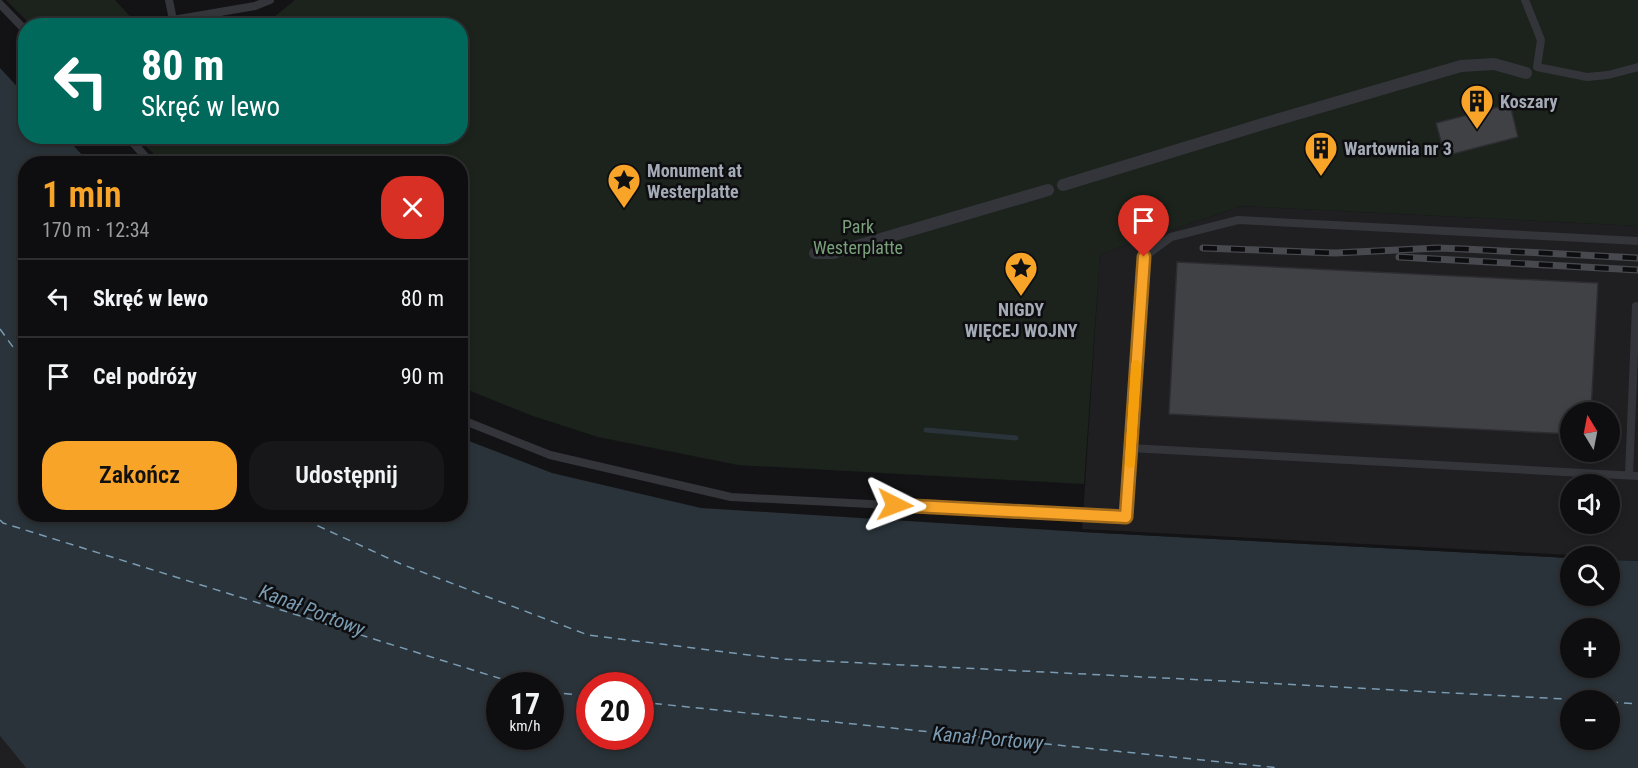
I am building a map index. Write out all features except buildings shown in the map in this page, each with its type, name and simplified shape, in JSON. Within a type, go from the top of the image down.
[{"type":"street","points":[[1063,185],[1461,66],[1494,64],[1526,73]]},
{"type":"street","points":[[816,253],[832,252],[1048,190]]},
{"type":"lane","points":[[169,0],[173,18]]},
{"type":"lane","points":[[185,18],[255,6],[270,0]]},
{"type":"lane","points":[[1525,0],[1541,40],[1538,67],[1587,77],[1608,75],[1638,67]]},
{"type":"lane","points":[[0,4],[18,23]]},
{"type":"lane","points":[[134,144],[145,156]]},
{"type":"lane","points":[[468,422],[550,455],[731,497],[1126,517],[1144,257],[1171,237],[1239,220],[1638,241]]},
{"type":"lane","points":[[1130,448],[1634,475],[1636,306],[1638,306]]},
{"type":"shaded area","points":[[1242,206],[1638,226],[1638,561],[1620,560],[1620,546],[1560,546],[1560,557],[1082,532],[1100,254]]},
{"type":"shaded area","points":[[0,736],[26,768],[0,768]]},
{"type":"green space","points":[[6,0],[115,0],[132,18],[24,18]]},
{"type":"green space","name":"Park Westerplatte","points":[[295,0],[1638,0],[1638,226],[1242,206],[1100,254],[1084,484],[738,465],[598,437],[530,415],[468,390],[468,156],[156,156],[144,144],[468,144],[468,18],[273,18]]},
{"type":"water","name":"Kanał Portowy","points":[[0,68],[18,87],[18,144],[72,144],[83,156],[18,156],[18,522],[468,522],[468,441],[552,473],[701,508],[1082,532],[1560,557],[1560,606],[1620,606],[1620,560],[1638,561],[1638,768],[26,768],[0,736]]},
{"type":"pier","points":[[1082,529],[1560,554],[1560,557],[1082,532]]},
{"type":"waterway","points":[[926,430],[1016,438]]},
{"type":"ferry route","points":[[0,329],[18,354]]},
{"type":"ferry route","points":[[0,520],[3,523],[486,674]]},
{"type":"ferry route","points":[[309,522],[401,564],[588,635],[782,659],[1560,699]]},
{"type":"ferry route","points":[[564,693],[576,695]]},
{"type":"ferry route","points":[[654,703],[1280,768]]},
{"type":"ferry route","points":[[1620,703],[1638,704]]},
{"type":"railway","points":[[1203,248],[1335,253],[1438,248],[1638,258]]},
{"type":"railway","points":[[1399,257],[1638,270]]},
{"type":"slow traffic","points":[[1130,463],[1136,365]]},
{"type":"place","name":"Koszary","points":[[1477,130]]},
{"type":"place","name":"Wartownia nr 3","points":[[1321,177]]},
{"type":"place","name":"Monument at Westerplatte","points":[[624,209]]},
{"type":"place","name":"NIGDY WIĘCEJ WOJNY","points":[[1021,297]]},
{"type":"route","points":[[895,505],[1126,517],[1144,257]]}]
